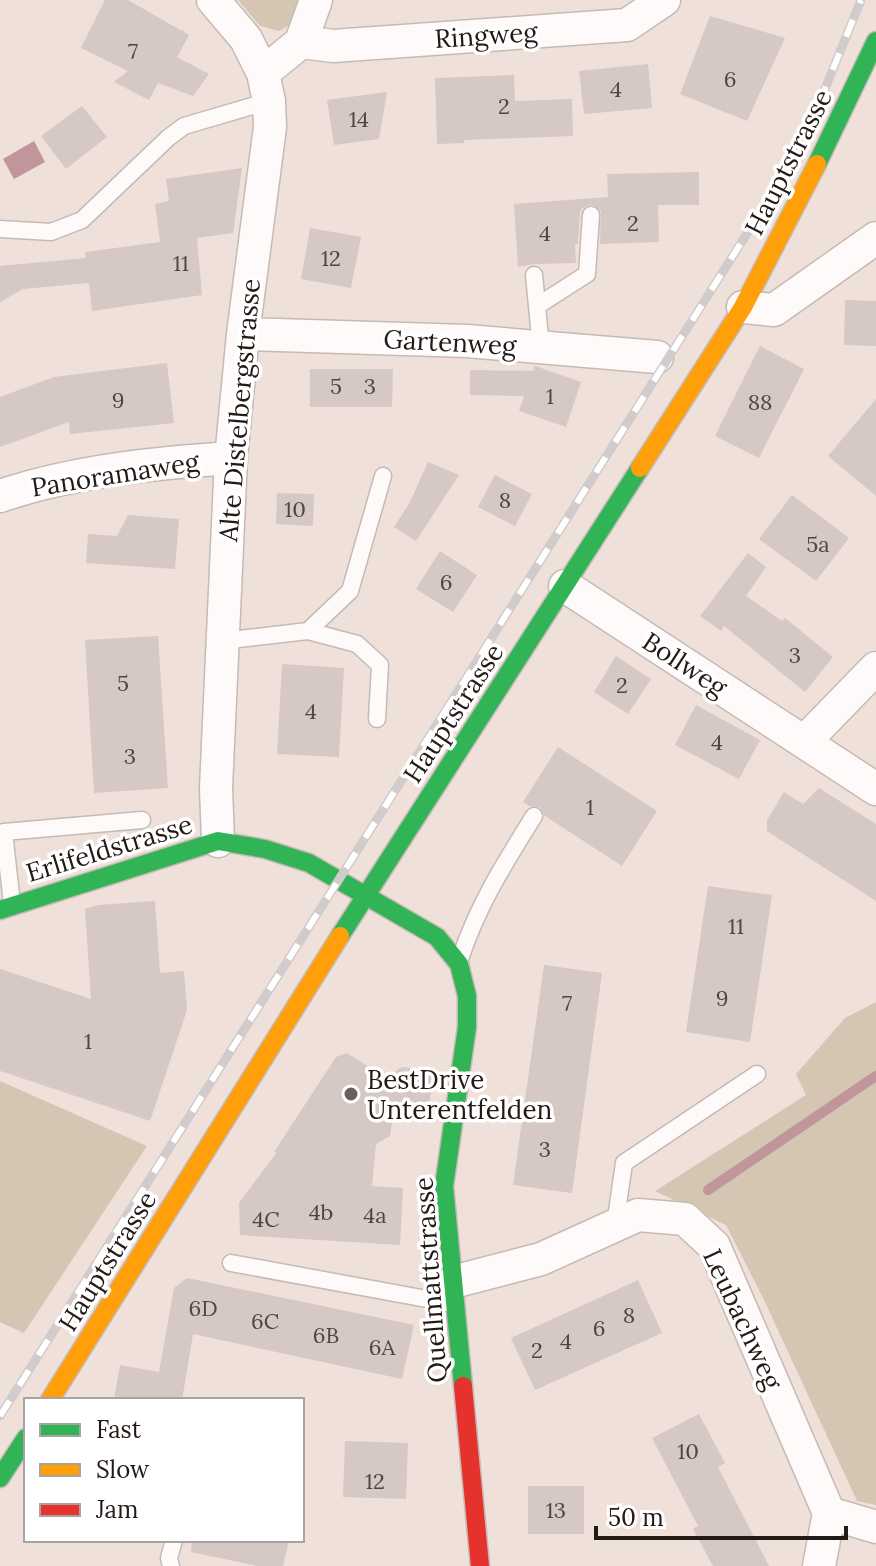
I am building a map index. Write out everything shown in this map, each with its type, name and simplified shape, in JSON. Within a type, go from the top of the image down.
[{"type":"main road","name":"Hauptstrasse","points":[[51,1398],[365,896],[743,307],[838,124],[876,41]]},
{"type":"main road","name":"Erlifeldstrasse","points":[[6,907],[218,841],[265,849],[309,863],[365,896]]},
{"type":"main road","points":[[365,896],[437,937],[459,964]]},
{"type":"main road","name":"Quellmattstrasse","points":[[459,964],[467,996],[467,1027],[444,1186],[480,1566]]},
{"type":"main road","points":[[0,1478],[24,1441]]},
{"type":"street","points":[[213,0],[246,39],[266,87],[301,42],[316,0]]},
{"type":"street","name":"Ringweg","points":[[301,42],[333,46],[627,25],[664,0]]},
{"type":"street","name":"Alte Distelbergstrasse","points":[[218,841],[216,788],[231,458],[243,334],[270,127],[266,87]]},
{"type":"street","points":[[743,307],[774,310],[876,238]]},
{"type":"street","name":"Gartenweg","points":[[243,334],[467,341],[657,357]]},
{"type":"street","name":"Panoramaweg","points":[[0,496],[43,481],[180,461],[231,458]]},
{"type":"street","name":"Bollweg","points":[[565,586],[876,789]]},
{"type":"street","points":[[804,742],[876,668]]},
{"type":"street","name":"Leubachweg","points":[[454,1293],[541,1259],[638,1215],[685,1219],[714,1246],[829,1513]]},
{"type":"street","points":[[819,1566],[829,1513],[876,1527]]},
{"type":"lane","points":[[0,229],[51,232],[82,220],[184,126],[266,87]]},
{"type":"lane","points":[[537,306],[587,274],[591,215]]},
{"type":"lane","points":[[534,275],[541,347]]},
{"type":"lane","points":[[308,631],[350,591],[383,476]]},
{"type":"lane","points":[[222,641],[308,631],[357,644],[380,665],[377,719]]},
{"type":"lane","points":[[459,964],[474,919],[490,886],[534,816]]},
{"type":"lane","points":[[6,907],[4,832],[142,820]]},
{"type":"lane","points":[[615,1225],[624,1163],[757,1074]]},
{"type":"lane","points":[[231,1263],[454,1293]]},
{"type":"lane","points":[[171,1566],[169,1558],[173,1542]]},
{"type":"shaded area","points":[[238,0],[303,0],[293,23],[279,31],[260,26]]},
{"type":"shaded area","points":[[34,141],[45,162],[14,179],[3,159]]},
{"type":"shaded area","points":[[876,1002],[876,1505],[857,1501],[726,1225],[655,1191],[806,1095],[796,1074],[845,1018]]},
{"type":"shaded area","points":[[0,1081],[147,1146],[24,1333],[0,1322]]},
{"type":"building","points":[[105,0],[128,0],[182,31],[185,29],[184,32],[189,35],[177,57],[209,74],[193,96],[158,83],[149,100],[114,82],[128,71],[81,48]]},
{"type":"building","points":[[710,16],[785,38],[747,121],[680,94]]},
{"type":"building","points":[[648,64],[652,108],[584,114],[579,71]]},
{"type":"building","points":[[514,75],[515,101],[572,99],[573,136],[464,140],[464,143],[437,144],[435,78]]},
{"type":"building","points":[[387,92],[379,139],[334,145],[327,100]]},
{"type":"building","points":[[82,106],[107,137],[66,169],[41,136]]},
{"type":"building","points":[[242,168],[233,233],[197,238],[202,295],[92,311],[89,283],[23,289],[0,302],[0,266],[86,258],[85,252],[160,242],[155,204],[169,201],[166,179]]},
{"type":"building","points":[[699,172],[699,205],[658,205],[659,242],[600,244],[601,211],[591,204],[582,208],[580,213],[578,244],[575,244],[576,263],[518,267],[514,204],[608,197],[607,174]]},
{"type":"building","points":[[310,228],[361,237],[351,288],[301,279]]},
{"type":"building","points":[[845,300],[876,301],[876,346],[844,345]]},
{"type":"building","points":[[760,346],[804,369],[759,458],[715,436]]},
{"type":"building","points":[[167,363],[174,423],[70,434],[69,422],[0,447],[0,397],[54,377]]},
{"type":"building","points":[[535,366],[581,382],[566,427],[519,411],[524,396],[470,395],[470,370],[533,371]]},
{"type":"building","points":[[310,369],[393,369],[392,407],[310,407]]},
{"type":"building","points":[[876,399],[876,496],[828,456]]},
{"type":"building","points":[[428,462],[459,475],[416,541],[394,527],[409,504]]},
{"type":"building","points":[[495,475],[532,494],[515,526],[478,507]]},
{"type":"building","points":[[277,493],[314,494],[313,526],[276,524]]},
{"type":"building","points":[[792,495],[849,538],[816,581],[759,539]]},
{"type":"building","points":[[128,515],[179,519],[175,569],[86,563],[88,534],[117,536]]},
{"type":"building","points":[[440,551],[477,575],[453,612],[416,589]]},
{"type":"building","points":[[748,553],[766,567],[746,596],[782,621],[785,618],[833,657],[805,692],[724,626],[721,631],[700,616]]},
{"type":"building","points":[[158,636],[168,788],[94,793],[85,640]]},
{"type":"building","points":[[616,656],[651,679],[628,714],[594,692]]},
{"type":"building","points":[[282,664],[344,668],[339,757],[277,754]]},
{"type":"building","points":[[696,705],[760,740],[739,779],[675,745]]},
{"type":"building","points":[[558,747],[657,811],[622,866],[545,816],[540,807],[523,802]]},
{"type":"building","points":[[819,788],[876,824],[876,901],[767,831],[767,820],[784,792],[803,804]]},
{"type":"building","points":[[708,886],[772,895],[750,1042],[686,1032]]},
{"type":"building","points":[[155,901],[160,973],[184,971],[187,1010],[150,1121],[0,1071],[0,969],[91,999],[85,909],[98,905]]},
{"type":"building","points":[[544,965],[602,973],[572,1193],[513,1185]]},
{"type":"building","points":[[347,1053],[386,1078],[402,1067],[434,1071],[428,1114],[394,1110],[390,1136],[376,1144],[372,1186],[403,1188],[400,1245],[240,1235],[239,1203],[277,1152],[274,1152],[336,1057]]},
{"type":"building","points":[[187,1278],[414,1325],[402,1379],[193,1334],[182,1398],[114,1398],[120,1365],[159,1372],[174,1288]]},
{"type":"building","points":[[638,1280],[662,1333],[535,1390],[511,1338]]},
{"type":"building","points":[[699,1414],[725,1463],[718,1467],[769,1566],[713,1566],[693,1529],[698,1526],[652,1438]]},
{"type":"building","points":[[345,1441],[408,1443],[406,1499],[343,1497]]},
{"type":"building","points":[[528,1486],[584,1486],[584,1534],[528,1534]]},
{"type":"building","points":[[192,1542],[289,1542],[283,1566],[257,1566],[191,1552]]},
{"type":"waterway","points":[[708,1190],[876,1076]]},
{"type":"railway","points":[[0,1416],[801,148],[861,0]]},
{"type":"traffic: fast","points":[[817,164],[876,41]]},
{"type":"traffic: fast","points":[[340,936],[640,468]]},
{"type":"traffic: fast","points":[[0,910],[218,841],[265,849],[309,863],[437,937],[459,964],[467,996],[467,1027],[444,1186],[463,1386]]},
{"type":"traffic: fast","points":[[0,1478],[24,1441]]},
{"type":"traffic: slow","points":[[640,468],[743,307],[817,164]]},
{"type":"traffic: slow","points":[[51,1398],[340,936]]},
{"type":"traffic: jam","points":[[463,1386],[480,1566]]},
{"type":"place","name":"BestDrive Unterentfelden","points":[[351,1094]]}]
